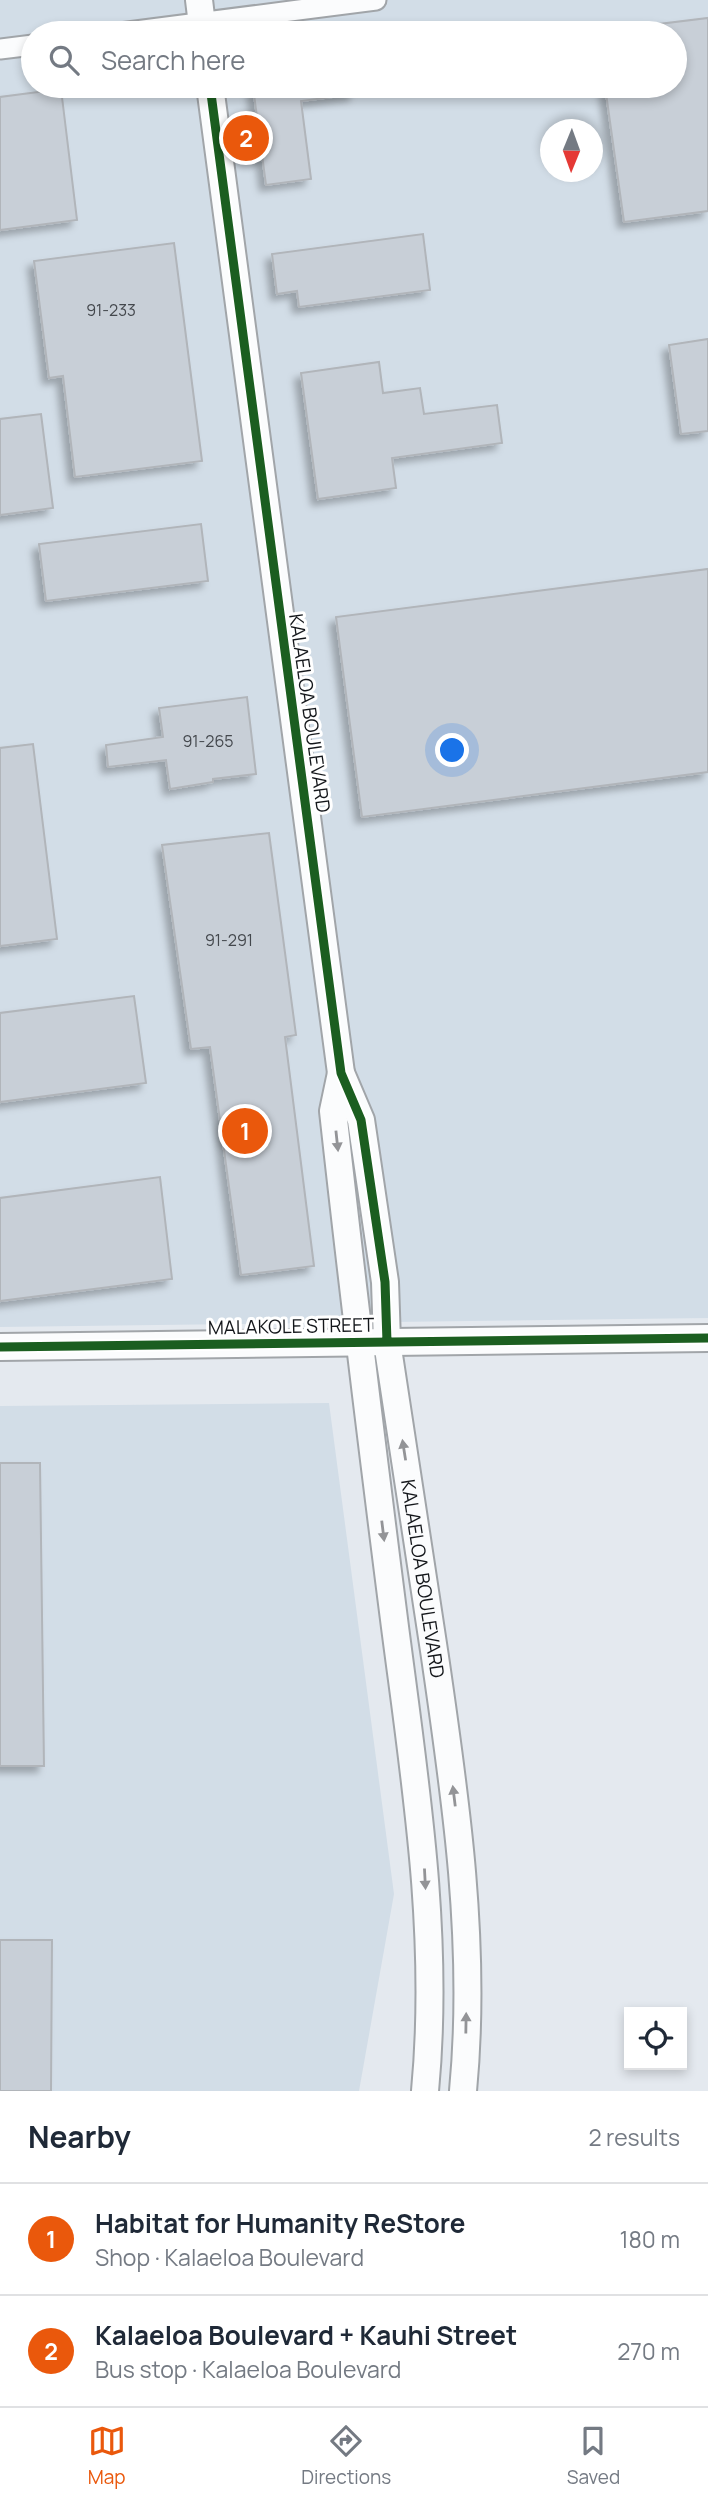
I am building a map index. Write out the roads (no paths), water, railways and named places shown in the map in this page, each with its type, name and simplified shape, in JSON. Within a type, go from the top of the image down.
[{"type":"street","points":[[202,18],[376,0]]},
{"type":"street","points":[[0,49],[21,46]]},
{"type":"street","name":"KALAELOA BOULEVARD","points":[[212,98],[341,1073],[361,1121],[385,1282],[387,1342],[449,1751],[461,1858],[468,1960],[463,2091]]},
{"type":"street","name":"KALAELOA BOULEVARD","points":[[341,1073],[333,1111],[359,1342],[424,1853],[430,1965],[425,2091]]},
{"type":"street","name":"MALAKOLE STREET","points":[[0,1347],[708,1338]]},
{"type":"place","name":"Kalaeloa Boulevard + Kauhi Street","points":[[246,138]]},
{"type":"place","name":"Habitat for Humanity ReStore","points":[[245,1131]]}]
